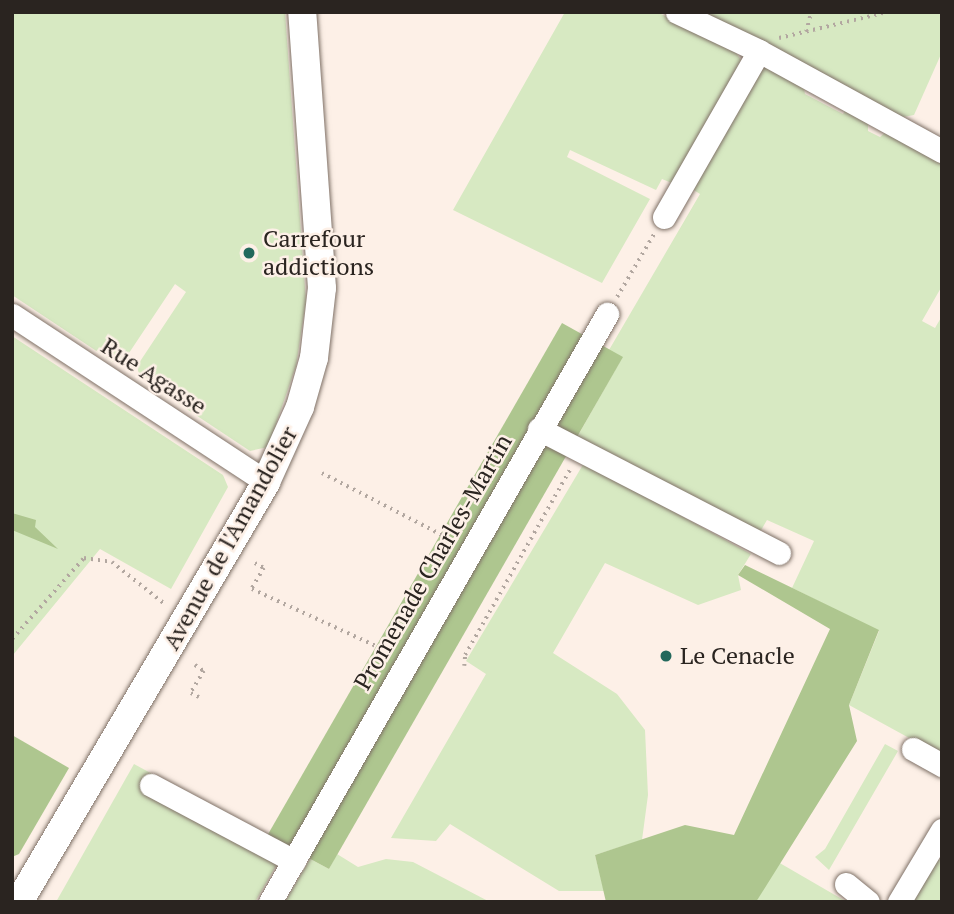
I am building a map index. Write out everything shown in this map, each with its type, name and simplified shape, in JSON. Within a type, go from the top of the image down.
[{"type":"main road","name":"Avenue de l'Amandolier","points":[[19,902],[24,882],[266,482],[300,407],[320,317],[321,256],[302,12]]},
{"type":"street","points":[[677,12],[761,52],[942,151]]},
{"type":"street","points":[[663,216],[761,52]]},
{"type":"street","name":"Promenade Charles-Martin","points":[[270,902],[538,429],[607,314]]},
{"type":"street","name":"Rue Agasse","points":[[12,316],[266,482]]},
{"type":"street","points":[[538,429],[779,553]]},
{"type":"street","points":[[913,749],[942,765]]},
{"type":"street","points":[[151,785],[294,860]]},
{"type":"street","points":[[899,902],[942,830]]},
{"type":"street","points":[[846,884],[867,902]]},
{"type":"path","points":[[806,32],[811,12]]},
{"type":"path","points":[[761,52],[773,39],[887,12]]},
{"type":"path","points":[[607,314],[645,249]]},
{"type":"path","points":[[464,666],[465,655],[581,451]]},
{"type":"path","points":[[322,473],[471,549]]},
{"type":"path","points":[[12,639],[84,558],[112,562],[176,612]]},
{"type":"path","points":[[255,563],[264,568],[252,589],[408,660]]},
{"type":"path","points":[[195,665],[204,671],[191,692],[198,697]]},
{"type":"green space","points":[[12,12],[285,12],[306,301],[296,366],[268,447],[250,451],[140,378],[137,366],[186,292],[175,284],[125,359],[113,362],[12,295]]},
{"type":"green space","points":[[565,12],[657,12],[734,50],[741,60],[674,184],[662,179],[656,190],[570,150],[567,157],[650,199],[602,283],[453,210]]},
{"type":"green space","points":[[690,12],[942,12],[942,52],[914,115],[903,117]]},
{"type":"green space","points":[[765,67],[803,83],[805,94],[843,114],[847,108],[868,119],[868,131],[880,137],[887,131],[942,161],[942,286],[922,321],[935,328],[942,316],[942,756],[849,705],[879,631],[792,588],[814,541],[767,520],[760,532],[575,441],[622,358],[609,350],[700,194],[689,187],[748,85]]},
{"type":"green space","points":[[562,323],[623,357],[329,869],[267,836]]},
{"type":"green space","points":[[12,336],[223,475],[228,487],[171,589],[100,549],[13,655]]},
{"type":"green space","points":[[584,463],[751,554],[738,575],[741,590],[698,605],[605,563],[553,653],[617,694],[645,730],[648,795],[642,840],[595,855],[604,891],[559,891],[450,824],[436,841],[391,838],[486,674],[466,661]]},
{"type":"green space","points":[[12,513],[36,520],[35,527],[58,549],[12,530]]},
{"type":"green space","points":[[745,565],[879,630],[849,705],[857,741],[756,902],[606,902],[595,855],[685,825],[734,835],[830,629],[738,575]]},
{"type":"green space","points":[[12,735],[69,768],[19,854],[12,857]]},
{"type":"green space","points":[[885,744],[898,751],[829,870],[815,857],[825,849]]},
{"type":"green space","points":[[134,764],[287,847],[255,902],[56,902]]},
{"type":"green space","points":[[337,854],[358,867],[386,859],[413,862],[490,902],[285,902],[310,859],[329,869]]},
{"type":"green space","points":[[935,858],[942,861],[942,902],[909,902]]},
{"type":"green space","points":[[778,862],[847,902],[756,902]]},
{"type":"place","name":"Carrefour addictions","points":[[249,253]]},
{"type":"place","name":"Le Cenacle","points":[[666,656]]}]
